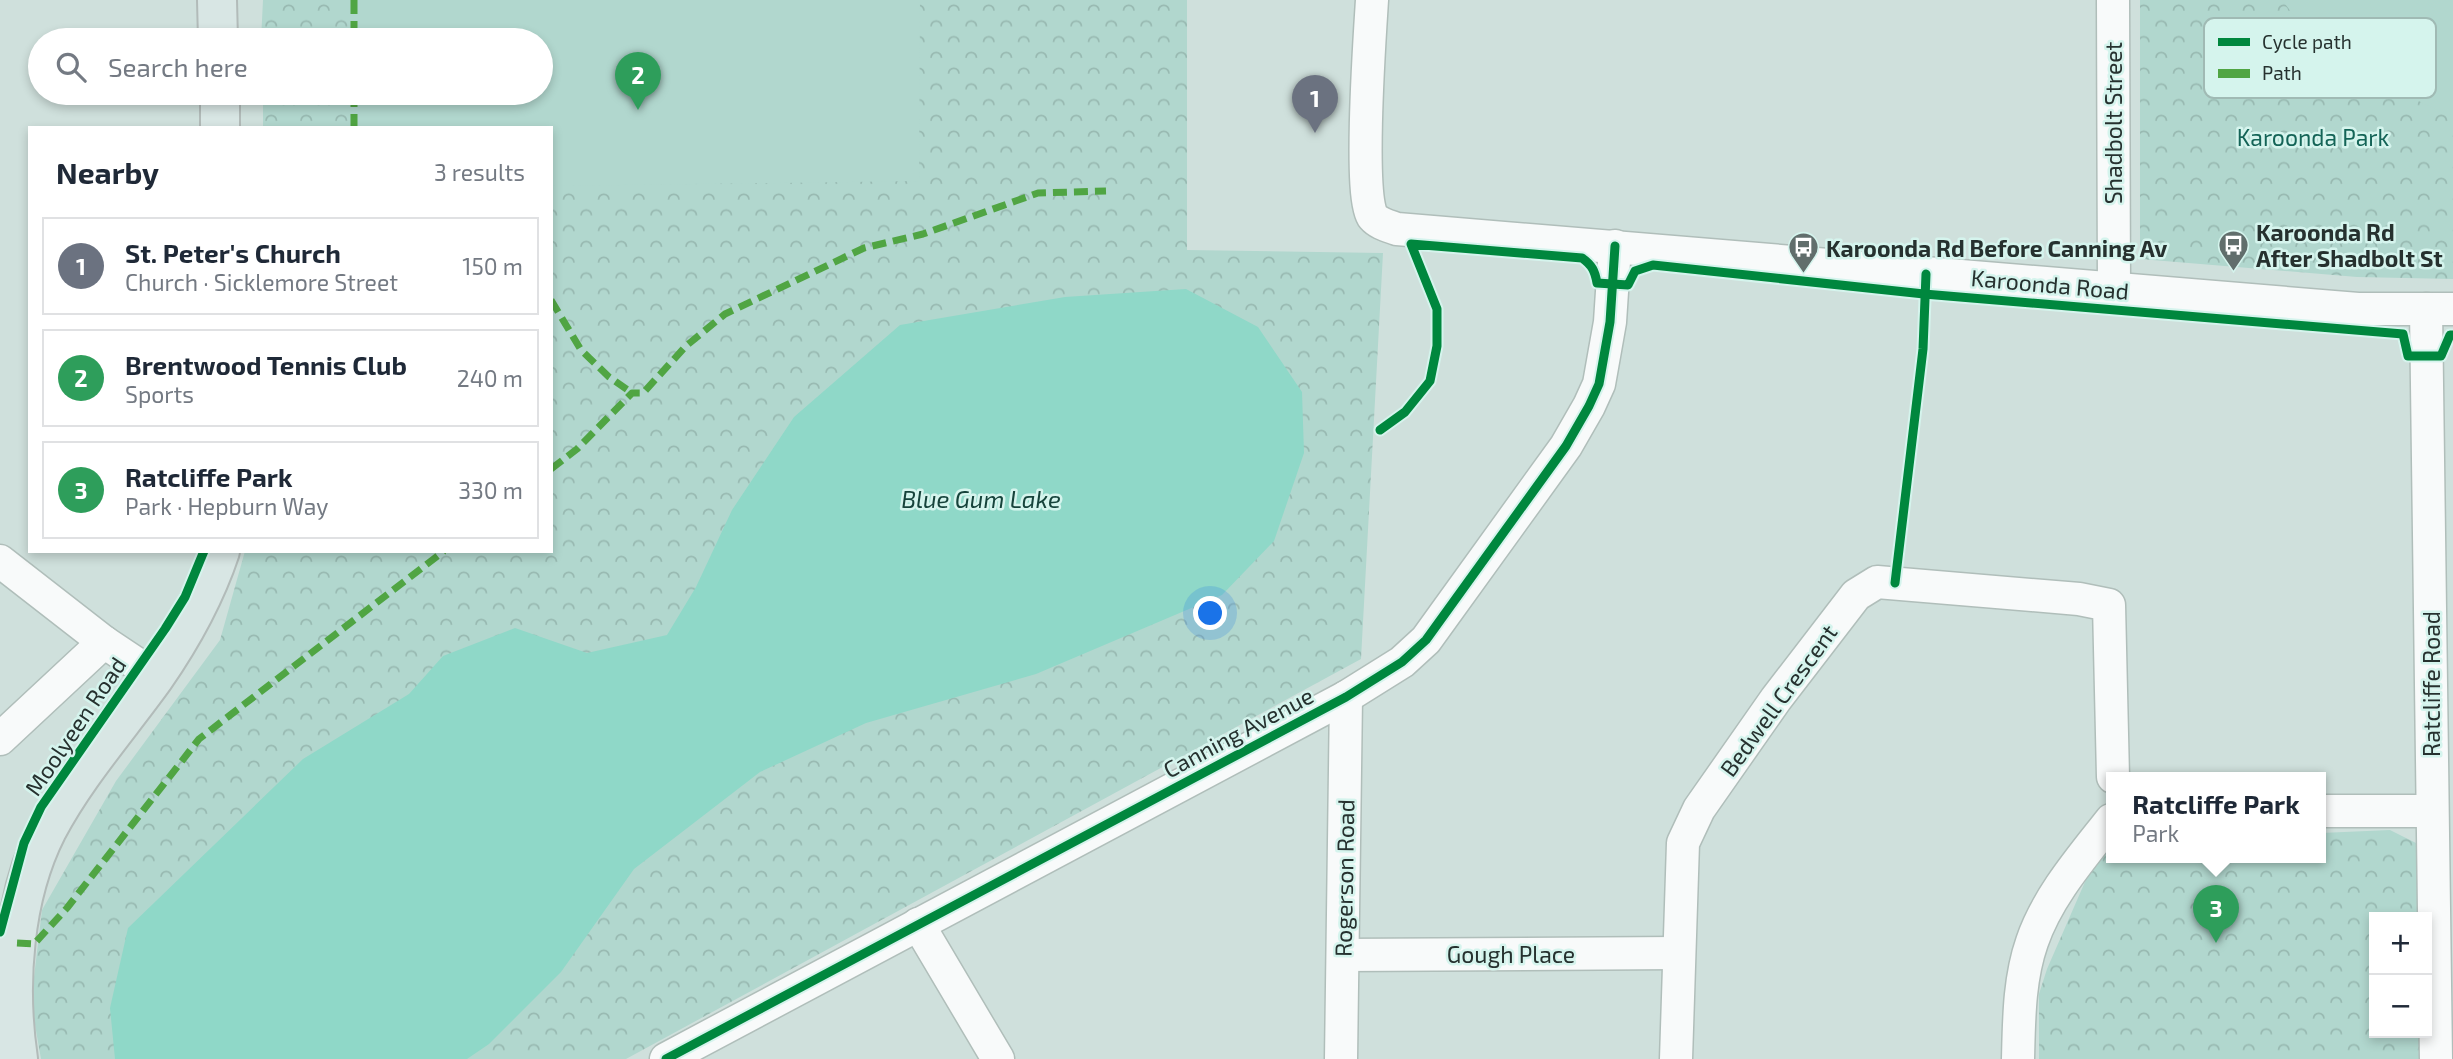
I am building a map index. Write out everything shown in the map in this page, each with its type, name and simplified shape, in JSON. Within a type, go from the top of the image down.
[{"type":"main road","points":[[217,0],[218,28]]},
{"type":"main road","points":[[236,0],[236,28]]},
{"type":"main road","points":[[220,105],[220,126]]},
{"type":"main road","points":[[237,105],[237,126]]},
{"type":"main road","name":"Moolyeen Road","points":[[0,932],[24,843],[41,807],[115,703],[147,670],[165,629],[185,597],[203,553]]},
{"type":"main road","name":"Moolyeen Road","points":[[18,1059],[14,1031],[14,978],[20,921],[30,869],[68,794],[147,670],[208,587],[219,553]]},
{"type":"street","name":"Karoonda Road","points":[[1372,0],[1366,195],[1372,216],[1382,224],[1397,229],[2358,309],[2440,309]]},
{"type":"street","name":"Shadbolt Street","points":[[2113,0],[2114,289]]},
{"type":"street","name":"Canning Avenue","points":[[666,1059],[1346,697],[1402,662],[1426,640],[1566,446],[1589,406],[1598,384],[1610,322],[1615,246]]},
{"type":"street","name":"Ratcliffe Road","points":[[2436,1059],[2444,936],[2431,811],[2442,622],[2440,309]]},
{"type":"street","points":[[0,561],[104,642],[147,670]]},
{"type":"street","name":"Bedwell Crescent","points":[[1676,1059],[1683,843],[1699,809],[1776,699],[1856,595],[1877,582],[2079,600],[2117,595],[2113,772]]},
{"type":"street","points":[[0,739],[104,642]]},
{"type":"street","name":"Rogerson Road","points":[[1341,1059],[1346,697]]},
{"type":"street","points":[[2326,811],[2431,811]]},
{"type":"street","points":[[2018,1059],[2024,975],[2032,942],[2045,913],[2071,872],[2106,826]]},
{"type":"street","points":[[918,924],[998,1059]]},
{"type":"street","name":"Gough Place","points":[[1344,954],[1678,953]]},
{"type":"green space","points":[[263,0],[1187,0],[1187,250],[1383,253],[1361,659],[626,1059],[41,1059],[31,1002],[42,910],[116,781],[220,640],[244,553],[553,553],[553,126],[263,126],[263,105],[553,105],[553,28],[262,28]]},
{"type":"green space","points":[[357,0],[920,0],[919,181],[553,186],[553,126],[357,126],[357,105],[553,105],[553,28],[357,28]]},
{"type":"green space","name":"Karoonda Park","points":[[2140,0],[2453,0],[2453,279],[2357,277],[2140,259]]},
{"type":"green space","points":[[2282,0],[2453,0],[2453,115],[2413,98],[2436,98],[2436,18],[2296,18]]},
{"type":"green space","points":[[2390,830],[2416,843],[2420,912],[2369,912],[2369,1038],[2423,1038],[2422,1059],[2039,1059],[2039,994],[2047,969],[2091,868],[2106,854],[2106,863],[2326,863],[2326,833]]},
{"type":"water","name":"Blue Gum Lake","points":[[1186,289],[1258,327],[1302,392],[1304,453],[1274,541],[1222,595],[1036,674],[866,723],[760,772],[634,869],[561,972],[489,1044],[467,1059],[115,1059],[110,1008],[128,928],[303,759],[409,694],[443,656],[515,628],[587,653],[667,635],[696,587],[732,510],[794,417],[900,325],[1065,297]]},
{"type":"marked path","points":[[354,0],[354,28]]},
{"type":"marked path","points":[[354,105],[354,126]]},
{"type":"marked path","points":[[553,467],[577,449],[632,393],[643,393],[686,346],[725,314],[864,248],[923,234],[1038,193],[1106,191]]},
{"type":"marked path","points":[[553,303],[581,350],[609,377],[632,393]]},
{"type":"marked path","points":[[17,943],[34,944],[67,908],[199,739],[441,553]]},
{"type":"cycle path","points":[[1380,430],[1405,412],[1430,381],[1437,346],[1437,309],[1411,244],[1582,258],[1592,269],[1597,283],[1628,285],[1635,271],[1653,265],[1924,294],[2403,334],[2408,356],[2441,356],[2450,335],[2453,335]]},
{"type":"cycle path","points":[[666,1059],[1346,697],[1402,662],[1426,640],[1566,446],[1589,406],[1599,384],[1610,322],[1615,246]]},
{"type":"cycle path","points":[[1895,583],[1923,349],[1926,274]]},
{"type":"cycle path","points":[[0,932],[24,843],[41,807],[165,629],[185,597],[203,553]]},
{"type":"place","name":"Brentwood Tennis Club","points":[[638,110]]},
{"type":"place","name":"St. Peter's Church","points":[[1315,133]]},
{"type":"place","name":"Karoonda Rd After Shadbolt St","points":[[2233,272]]},
{"type":"place","name":"Karoonda Rd Before Canning Av","points":[[1803,275]]},
{"type":"place","name":"Ratcliffe Park","points":[[2216,943]]}]
